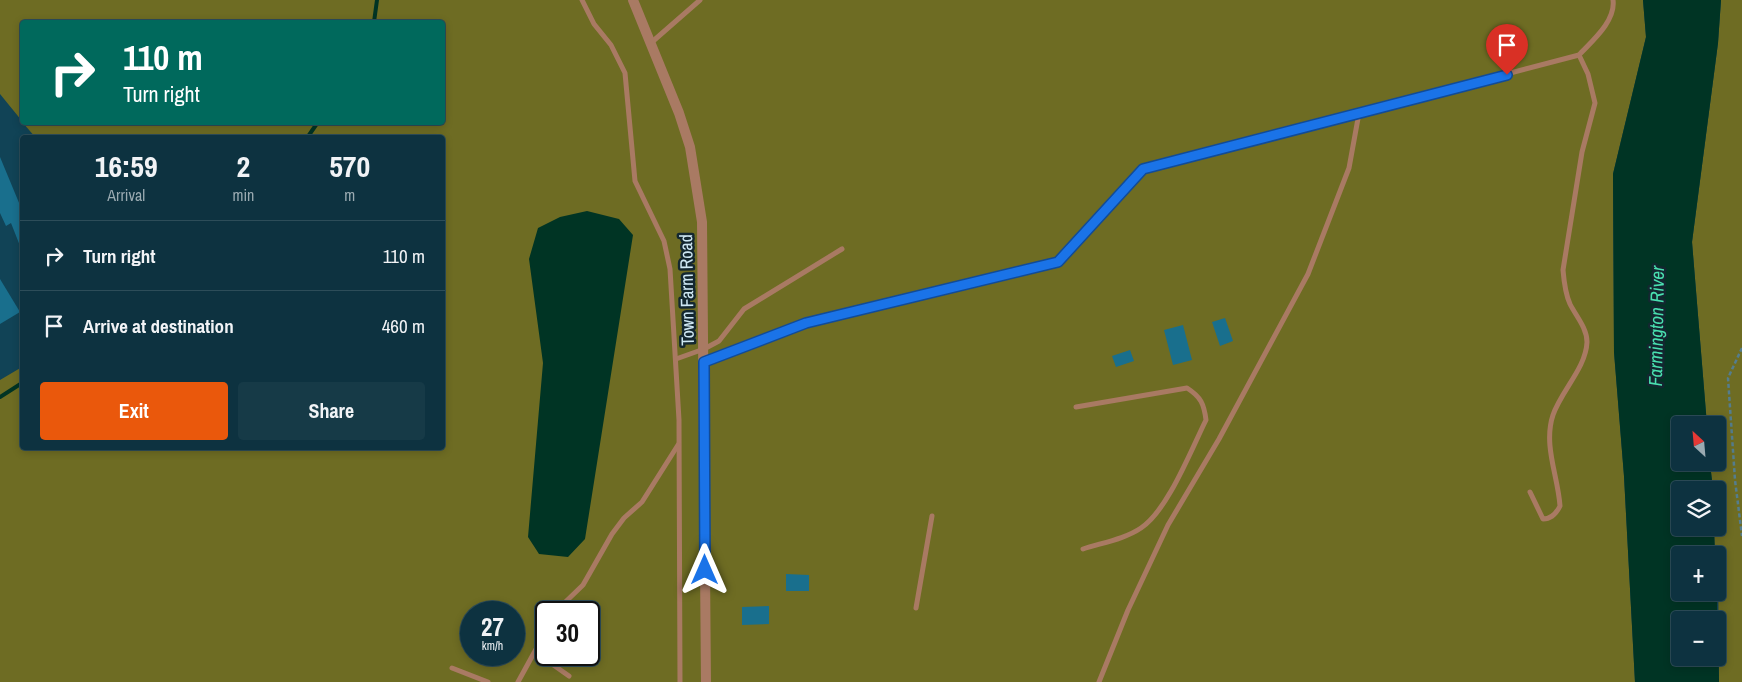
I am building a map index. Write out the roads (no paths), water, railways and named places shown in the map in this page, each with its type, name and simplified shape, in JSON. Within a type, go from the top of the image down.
[{"type":"street","name":"Town Farm Road","points":[[633,0],[652,42],[690,147],[702,222],[706,682]]},
{"type":"lane","points":[[582,0],[594,24],[611,45],[625,73],[635,181],[664,241],[670,269],[679,444],[680,682]]},
{"type":"lane","points":[[652,42],[700,0]]},
{"type":"lane","points":[[704,362],[806,323],[1058,262],[1143,169],[1579,55],[1602,30],[1614,8],[1613,0]]},
{"type":"lane","points":[[1530,492],[1543,519],[1556,514],[1560,506],[1550,450],[1550,430],[1553,415],[1586,352],[1586,332],[1565,288],[1563,270],[1582,152],[1595,103],[1588,74],[1579,55]]},
{"type":"lane","points":[[1099,682],[1128,610],[1168,525],[1219,439],[1308,274],[1349,168],[1359,113]]},
{"type":"lane","points":[[676,359],[704,349],[720,340],[744,309],[842,249]]},
{"type":"lane","points":[[1076,407],[1187,388],[1199,395],[1205,406],[1206,420],[1164,502],[1152,520],[1140,529],[1083,549]]},
{"type":"lane","points":[[566,601],[583,585],[612,534],[624,518],[642,502],[679,444]]},
{"type":"lane","points":[[916,608],[932,516]]},
{"type":"lane","points":[[518,682],[535,654]]},
{"type":"lane","points":[[555,666],[568,676]]},
{"type":"lane","points":[[452,668],[488,682]]},
{"type":"water","name":"Farmington River","points":[[1643,0],[1721,0],[1718,43],[1692,242],[1706,416],[1671,416],[1671,471],[1711,471],[1712,481],[1671,481],[1671,536],[1714,536],[1715,546],[1671,546],[1671,601],[1717,601],[1717,611],[1671,611],[1671,666],[1719,666],[1719,682],[1635,682],[1624,476],[1614,352],[1613,174],[1646,37]]},
{"type":"water","points":[[587,211],[619,219],[633,235],[585,539],[568,557],[539,554],[528,537],[543,363],[529,259],[538,228],[560,217]]},
{"type":"waterway","points":[[374,20],[377,0]]},
{"type":"waterway","points":[[309,135],[316,125]]},
{"type":"waterway","points":[[0,397],[20,384]]}]
